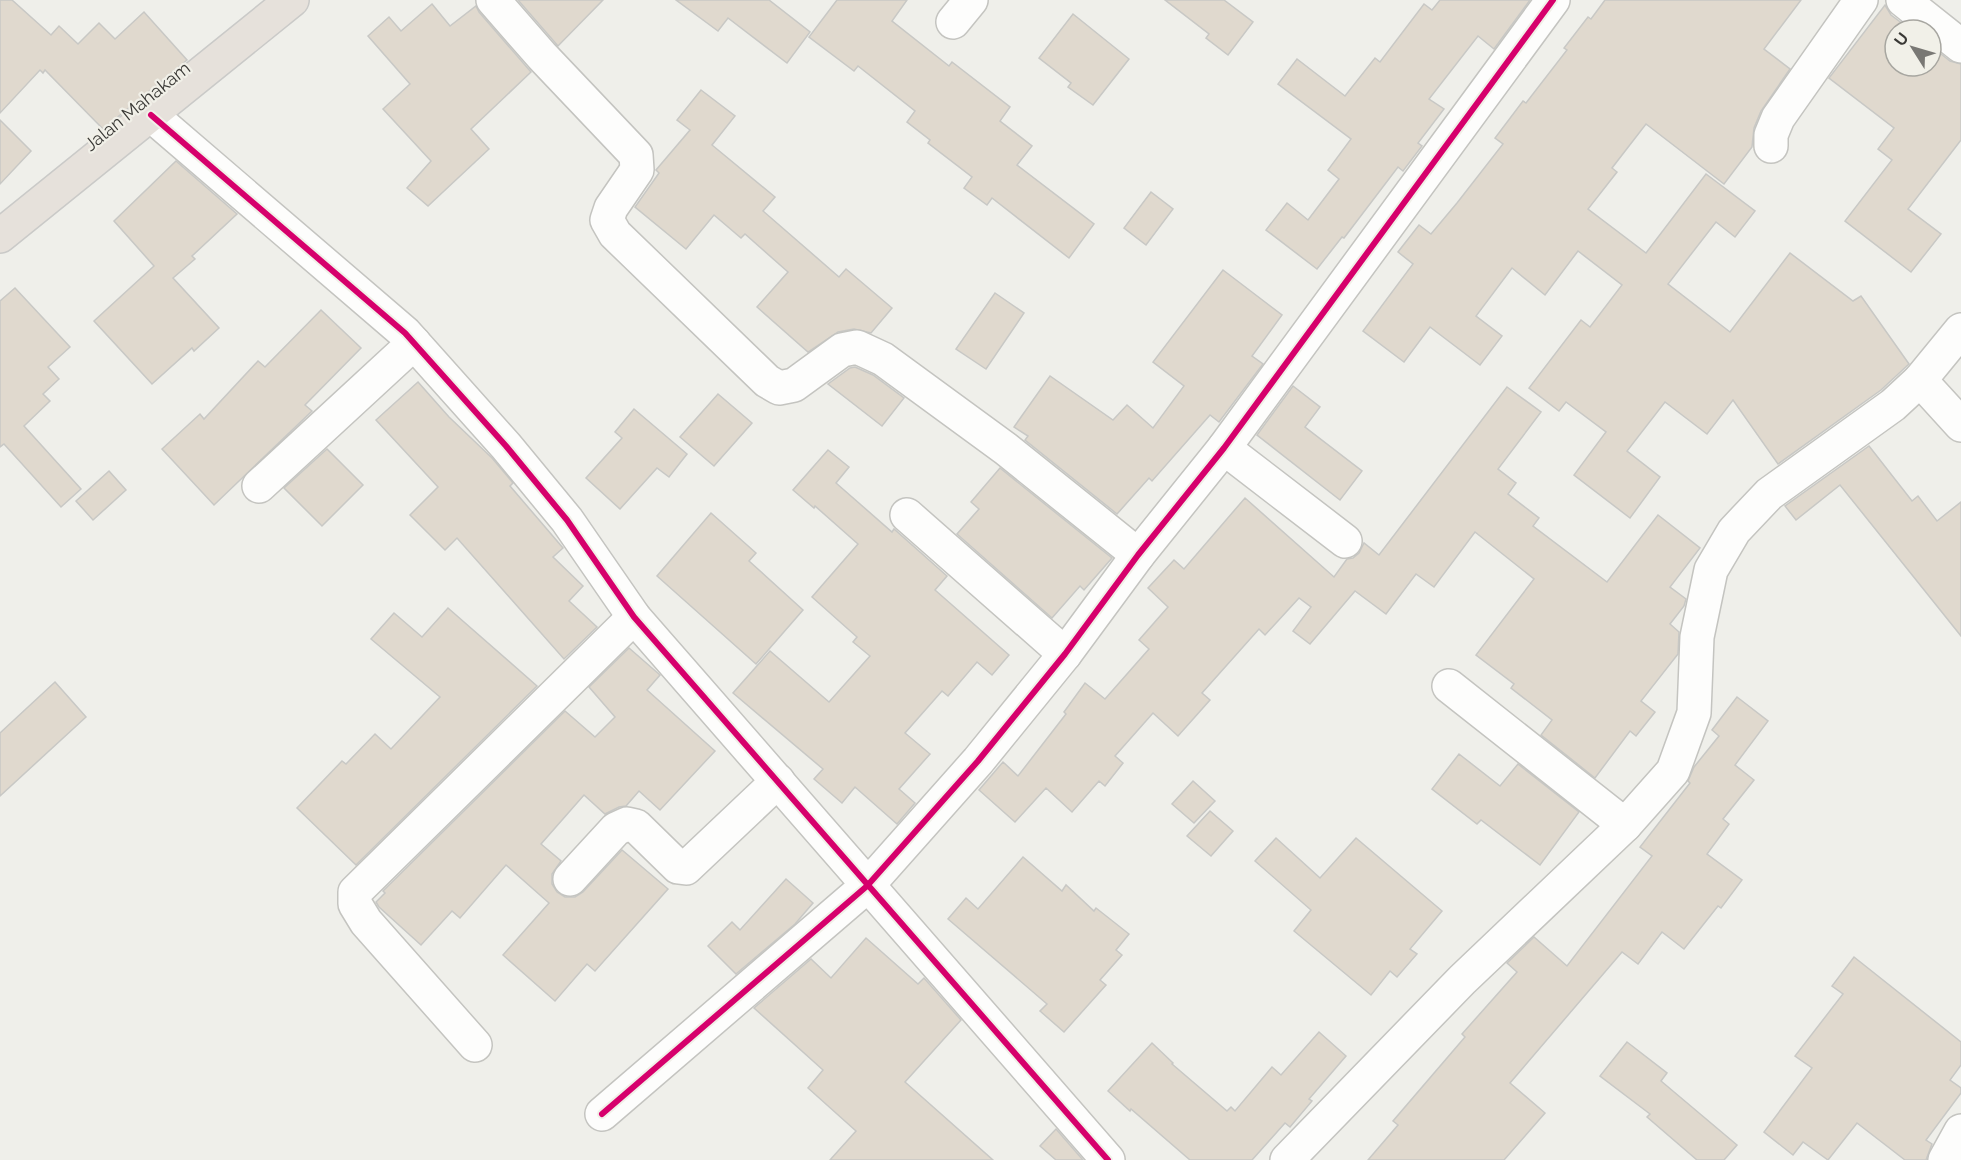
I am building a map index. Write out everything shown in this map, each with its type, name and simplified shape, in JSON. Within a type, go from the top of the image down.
[{"type":"main road","name":"Jalan Mahakam","points":[[0,236],[292,0]]},
{"type":"street","points":[[493,0],[542,56],[636,155],[636,170],[611,208],[607,220],[615,234],[767,381],[779,388],[794,385],[842,350],[857,347],[883,359],[1006,449],[1138,555]]},
{"type":"street","points":[[602,1114],[867,886],[978,762],[1065,654],[1138,555],[1224,448],[1553,0]]},
{"type":"street","points":[[1772,146],[1772,135],[1778,118],[1861,0]]},
{"type":"street","points":[[1903,0],[1957,35]]},
{"type":"street","points":[[151,114],[405,333],[506,446],[567,520],[634,617],[1108,1160]]},
{"type":"street","points":[[1287,1160],[1462,980],[1625,825],[1673,771],[1694,712],[1697,638],[1711,570],[1734,531],[1769,494],[1893,405],[1929,390],[1961,330]]},
{"type":"street","points":[[259,486],[414,343]]},
{"type":"street","points":[[1929,390],[1961,425]]},
{"type":"street","points":[[1224,448],[1344,541]]},
{"type":"street","points":[[907,515],[1065,654]]},
{"type":"street","points":[[475,1045],[366,922],[355,904],[355,892],[634,617]]},
{"type":"street","points":[[1449,686],[1625,825]]},
{"type":"street","points":[[570,879],[616,829],[627,824],[636,826],[678,867],[686,868],[778,781]]},
{"type":"street","points":[[1945,1160],[1961,1131]]},
{"type":"building","points":[[0,0],[12,0],[51,35],[59,26],[78,44],[99,23],[115,39],[144,12],[187,60],[103,129],[45,70],[43,73],[40,70],[0,113]]},
{"type":"building","points":[[518,0],[603,0],[558,46]]},
{"type":"building","points":[[676,0],[769,0],[810,32],[787,63],[728,18],[718,31]]},
{"type":"building","points":[[837,0],[907,0],[892,21],[949,66],[952,62],[1010,107],[1000,121],[1032,146],[1017,165],[1094,224],[1069,258],[992,198],[987,205],[964,188],[972,177],[928,143],[930,140],[907,122],[915,111],[858,66],[854,71],[809,37]]},
{"type":"building","points":[[1165,0],[1224,0],[1253,22],[1228,55],[1206,38],[1209,34]]},
{"type":"building","points":[[1440,0],[1530,0],[1494,49],[1478,36],[1429,99],[1444,109],[1418,143],[1422,146],[1403,171],[1398,167],[1344,238],[1342,237],[1317,269],[1266,230],[1287,203],[1308,220],[1339,179],[1328,170],[1351,139],[1278,84],[1297,59],[1345,96],[1375,58],[1380,62],[1424,4],[1432,10]]},
{"type":"building","points":[[1605,0],[1801,0],[1764,49],[1790,69],[1761,111],[1754,128],[1752,147],[1724,184],[1646,124],[1612,168],[1617,172],[1588,209],[1646,253],[1706,174],[1755,211],[1735,237],[1716,222],[1668,284],[1730,332],[1790,253],[1853,301],[1861,296],[1909,364],[1881,390],[1778,464],[1733,400],[1707,434],[1665,402],[1627,451],[1660,477],[1630,518],[1574,475],[1606,432],[1566,402],[1559,411],[1529,388],[1581,320],[1590,327],[1622,285],[1578,251],[1545,295],[1512,268],[1476,316],[1502,336],[1480,365],[1430,327],[1404,362],[1363,331],[1413,264],[1398,252],[1419,225],[1431,234],[1457,203],[1503,144],[1495,138],[1523,101],[1526,103],[1567,50],[1564,48],[1588,17],[1591,19]]},
{"type":"building","points":[[432,4],[450,26],[476,6],[531,72],[471,129],[489,149],[428,206],[407,188],[431,161],[383,109],[410,84],[368,36],[389,17],[401,31]]},
{"type":"building","points":[[1885,5],[1895,18],[1883,18],[1883,78],[1943,78],[1943,55],[1950,61],[1961,64],[1961,140],[1908,209],[1941,234],[1911,272],[1845,221],[1892,160],[1878,149],[1894,128],[1829,78]]},
{"type":"building","points":[[1073,14],[1129,59],[1093,105],[1068,87],[1071,83],[1039,58]]},
{"type":"building","points":[[701,90],[735,116],[712,145],[775,197],[763,211],[839,277],[846,269],[892,308],[871,333],[854,329],[838,332],[808,352],[757,307],[788,272],[745,234],[741,238],[714,215],[686,249],[635,207],[659,173],[656,170],[690,130],[677,120]]},
{"type":"building","points":[[0,120],[31,151],[0,184]]},
{"type":"building","points":[[176,161],[237,214],[192,256],[195,259],[173,278],[219,328],[194,351],[192,348],[152,384],[94,321],[154,266],[114,221]]},
{"type":"building","points":[[1151,192],[1173,209],[1146,245],[1124,228]]},
{"type":"building","points":[[1223,270],[1282,315],[1252,356],[1263,364],[1219,422],[1210,415],[1152,481],[1149,478],[1117,514],[1025,440],[1028,436],[1014,427],[1050,376],[1113,420],[1127,405],[1153,428],[1184,386],[1153,362]]},
{"type":"building","points":[[15,288],[70,347],[48,367],[59,379],[43,394],[50,401],[24,426],[81,489],[61,507],[4,444],[0,447],[0,301]]},
{"type":"building","points":[[995,293],[1024,313],[986,369],[956,349]]},
{"type":"building","points":[[321,310],[361,348],[305,405],[312,411],[214,505],[162,449],[200,414],[204,419],[258,361],[265,367]]},
{"type":"building","points":[[855,367],[873,375],[904,398],[882,426],[828,384],[850,368]]},
{"type":"building","points":[[418,382],[449,417],[492,458],[513,483],[510,486],[563,548],[553,557],[583,586],[569,601],[597,627],[564,659],[457,538],[445,550],[410,515],[438,487],[376,420]]},
{"type":"building","points":[[1293,386],[1320,407],[1305,427],[1362,471],[1340,500],[1257,435]]},
{"type":"building","points":[[1507,387],[1541,412],[1498,469],[1516,483],[1508,494],[1539,518],[1533,526],[1607,582],[1658,515],[1700,548],[1670,587],[1686,599],[1684,606],[1670,624],[1679,632],[1678,654],[1641,701],[1655,712],[1636,736],[1630,731],[1595,778],[1541,735],[1552,720],[1511,688],[1514,684],[1476,655],[1534,579],[1475,532],[1434,587],[1416,574],[1386,614],[1355,591],[1310,644],[1293,631],[1311,607],[1299,598],[1265,635],[1259,629],[1202,693],[1210,700],[1178,736],[1153,713],[1115,756],[1123,763],[1105,786],[1099,781],[1072,812],[1046,788],[1015,822],[979,790],[1003,762],[1018,776],[1066,714],[1064,712],[1085,683],[1105,699],[1149,649],[1139,640],[1168,607],[1148,588],[1174,560],[1184,569],[1245,498],[1334,577],[1347,559],[1359,553],[1364,543],[1379,555]]},
{"type":"building","points":[[718,394],[752,423],[714,466],[680,437]]},
{"type":"building","points":[[634,409],[687,454],[669,477],[657,468],[620,509],[586,478],[622,438],[615,432]]},
{"type":"building","points":[[1869,446],[1912,501],[1918,496],[1937,521],[1961,502],[1961,636],[1840,485],[1796,520],[1785,506]]},
{"type":"building","points":[[327,449],[363,485],[322,526],[284,488]]},
{"type":"building","points":[[828,450],[849,467],[836,483],[892,532],[894,529],[947,576],[935,590],[1009,655],[992,675],[977,662],[948,696],[942,691],[905,733],[930,754],[899,789],[915,803],[897,824],[855,787],[842,803],[814,779],[823,769],[733,693],[770,651],[829,702],[870,656],[853,642],[857,637],[812,597],[858,544],[793,490]]},
{"type":"building","points":[[1000,468],[1112,558],[1084,590],[1080,586],[1052,618],[957,534],[979,509],[971,502]]},
{"type":"building","points":[[109,471],[126,490],[93,520],[76,501]]},
{"type":"building","points":[[711,513],[756,553],[749,561],[803,610],[756,664],[657,576]]},
{"type":"building","points":[[448,608],[537,686],[356,865],[297,808],[342,761],[346,764],[375,734],[391,749],[440,697],[371,639],[394,613],[422,637]]},
{"type":"building","points":[[629,648],[660,675],[647,690],[715,751],[660,810],[639,791],[626,806],[605,814],[584,795],[541,844],[561,861],[552,874],[552,884],[557,892],[565,897],[575,897],[583,892],[622,850],[668,889],[595,971],[587,964],[555,1001],[503,955],[549,903],[506,865],[460,918],[452,911],[421,945],[379,907],[376,902],[385,893],[383,891],[565,711],[595,737],[615,717],[589,687]]},
{"type":"building","points":[[55,682],[86,717],[0,796],[0,733]]},
{"type":"building","points":[[1737,697],[1768,721],[1735,765],[1754,780],[1723,819],[1729,824],[1707,854],[1742,880],[1721,908],[1718,906],[1684,949],[1662,932],[1638,964],[1622,952],[1510,1083],[1545,1113],[1504,1160],[1368,1160],[1398,1125],[1393,1121],[1465,1037],[1462,1034],[1517,972],[1507,963],[1534,937],[1567,966],[1652,856],[1640,847],[1690,783],[1688,781],[1694,767],[1719,736],[1712,730]]},
{"type":"building","points":[[1459,754],[1500,786],[1518,764],[1579,812],[1540,865],[1481,820],[1477,824],[1432,789]]},
{"type":"building","points":[[1193,781],[1215,801],[1194,823],[1172,804]]},
{"type":"building","points":[[1210,811],[1233,831],[1211,856],[1187,836]]},
{"type":"building","points":[[1276,838],[1320,878],[1356,838],[1442,911],[1410,949],[1417,954],[1397,977],[1390,971],[1371,995],[1294,931],[1311,910],[1255,861]]},
{"type":"building","points":[[1023,857],[1062,891],[1066,885],[1094,911],[1096,908],[1129,934],[1116,950],[1122,955],[1100,980],[1106,985],[1064,1032],[1040,1011],[1047,1004],[948,919],[966,898],[978,909]]},
{"type":"building","points":[[786,879],[813,903],[795,924],[736,974],[708,946],[732,922],[740,930]]},
{"type":"building","points":[[866,938],[918,984],[924,978],[961,1020],[905,1082],[993,1160],[830,1160],[856,1131],[808,1088],[823,1070],[754,1008],[811,959],[831,978]]},
{"type":"building","points":[[1854,957],[1961,1042],[1961,1065],[1950,1080],[1961,1088],[1961,1093],[1926,1140],[1932,1144],[1926,1160],[1905,1160],[1857,1123],[1828,1160],[1803,1142],[1793,1155],[1764,1132],[1812,1068],[1795,1056],[1843,994],[1832,986]]},
{"type":"building","points":[[1319,1032],[1346,1056],[1309,1099],[1312,1101],[1290,1127],[1285,1123],[1252,1160],[1190,1160],[1108,1091],[1152,1043],[1172,1064],[1227,1111],[1231,1107],[1235,1111],[1272,1067],[1281,1075]]},
{"type":"building","points":[[1627,1042],[1667,1073],[1661,1081],[1737,1145],[1724,1160],[1697,1160],[1647,1117],[1650,1114],[1600,1076]]},
{"type":"building","points":[[1056,1129],[1083,1160],[1056,1160],[1040,1146]]},
{"type":"cycle path","points":[[602,1114],[867,886],[978,761],[1065,654],[1138,555],[1224,448],[1553,0]]},
{"type":"cycle path","points":[[151,115],[405,333],[506,446],[567,520],[634,617],[1108,1160]]}]
